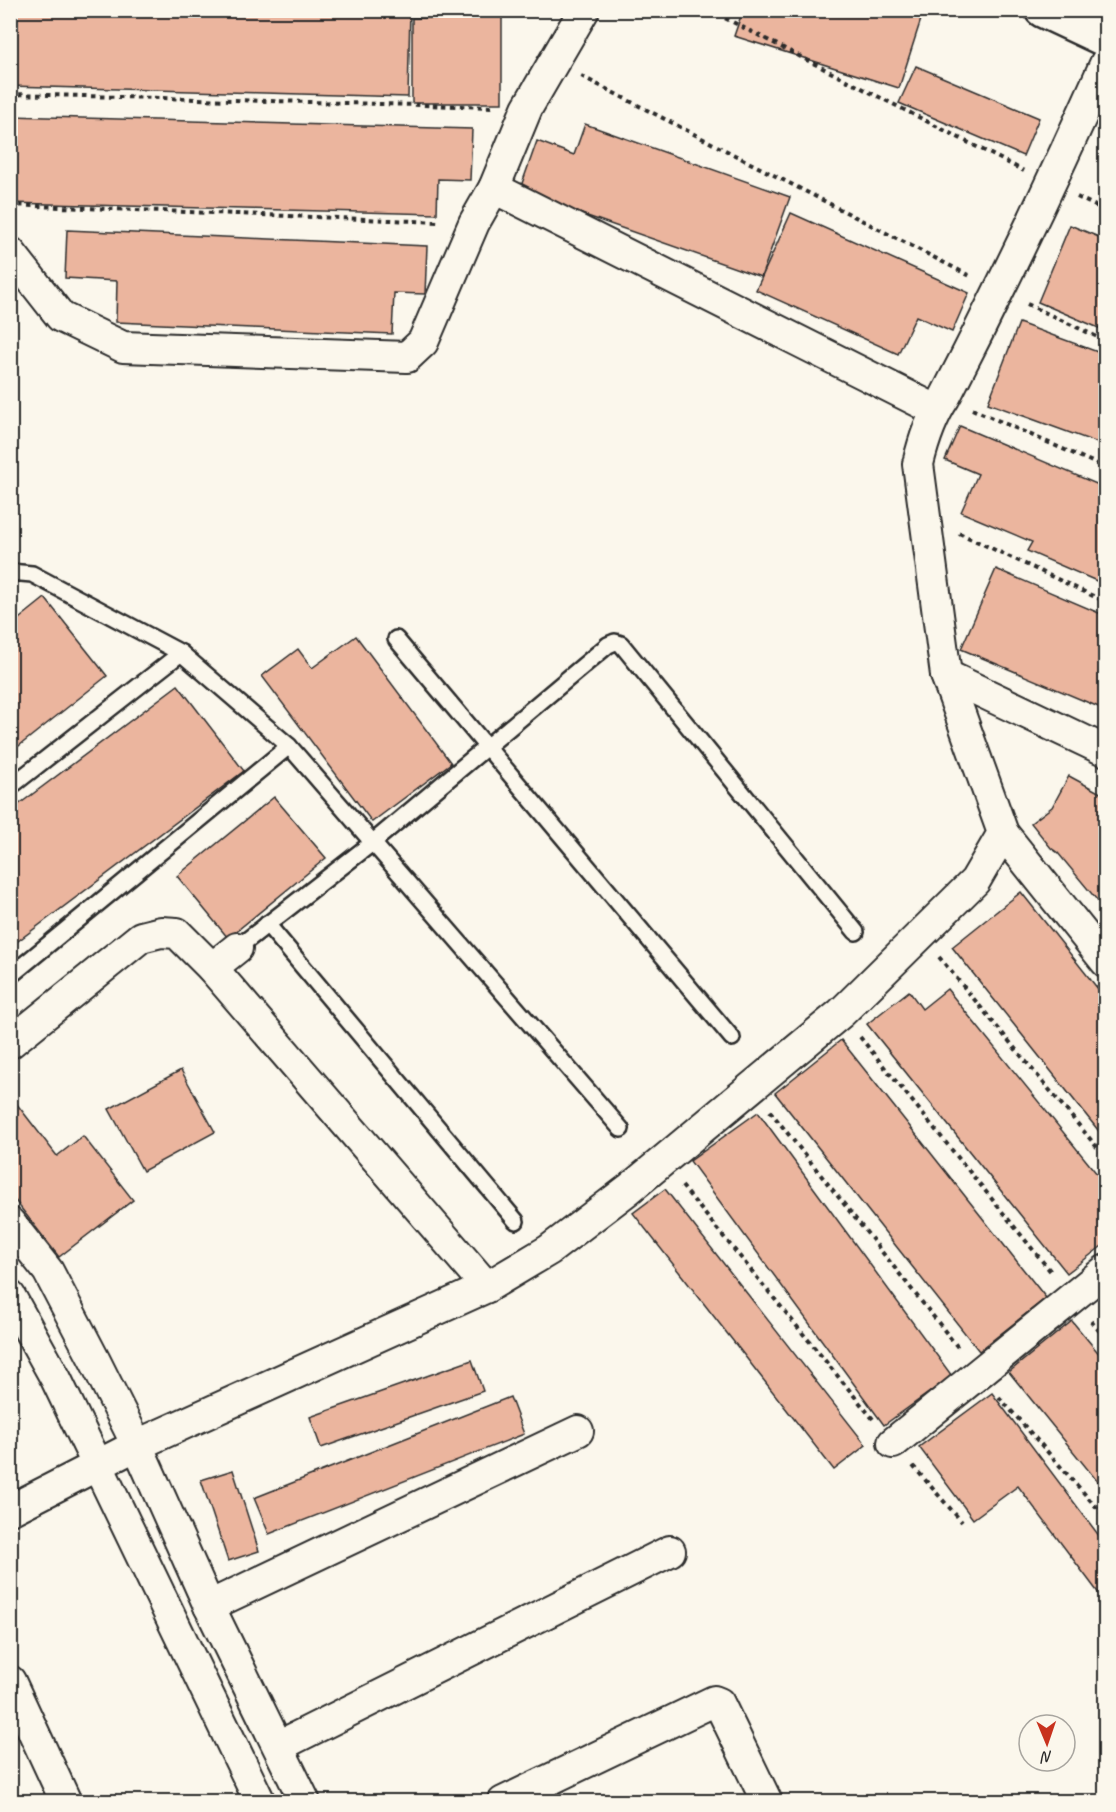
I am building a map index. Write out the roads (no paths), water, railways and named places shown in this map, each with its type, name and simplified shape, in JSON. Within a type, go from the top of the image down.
[{"type":"street","points":[[10,252],[61,316],[123,347],[407,357],[423,342],[474,223],[494,188],[527,108],[584,10]]},
{"type":"street","points":[[1042,10],[1106,40]]},
{"type":"street","points":[[1106,62],[1000,291],[940,403],[924,438],[918,464],[946,675],[1003,832],[1106,962]]},
{"type":"street","points":[[494,188],[940,403]]},
{"type":"street","points":[[946,675],[1106,751]]},
{"type":"street","points":[[10,1510],[137,1445],[487,1287],[549,1250],[629,1189],[841,1013],[975,881],[1003,832]]},
{"type":"street","points":[[10,1043],[141,937],[161,932],[177,933],[212,968],[487,1287]]},
{"type":"street","points":[[212,968],[237,948]]},
{"type":"street","points":[[10,1223],[48,1271],[137,1445],[209,1606],[305,1802]]},
{"type":"street","points":[[893,1443],[1106,1270]]},
{"type":"street","points":[[10,1296],[56,1379],[260,1802]]},
{"type":"street","points":[[209,1606],[578,1431]]},
{"type":"street","points":[[279,1746],[670,1551]]},
{"type":"street","points":[[10,1681],[66,1802]]},
{"type":"street","points":[[503,1802],[714,1701],[719,1704],[768,1802]]},
{"type":"lane","points":[[10,572],[32,574],[181,653],[289,746],[621,1129]]},
{"type":"lane","points":[[396,639],[732,1038]]},
{"type":"lane","points":[[237,948],[372,843],[608,645],[615,642],[621,644],[856,932]]},
{"type":"lane","points":[[10,787],[181,653]]},
{"type":"lane","points":[[10,976],[289,746]]},
{"type":"lane","points":[[267,924],[516,1221]]}]
